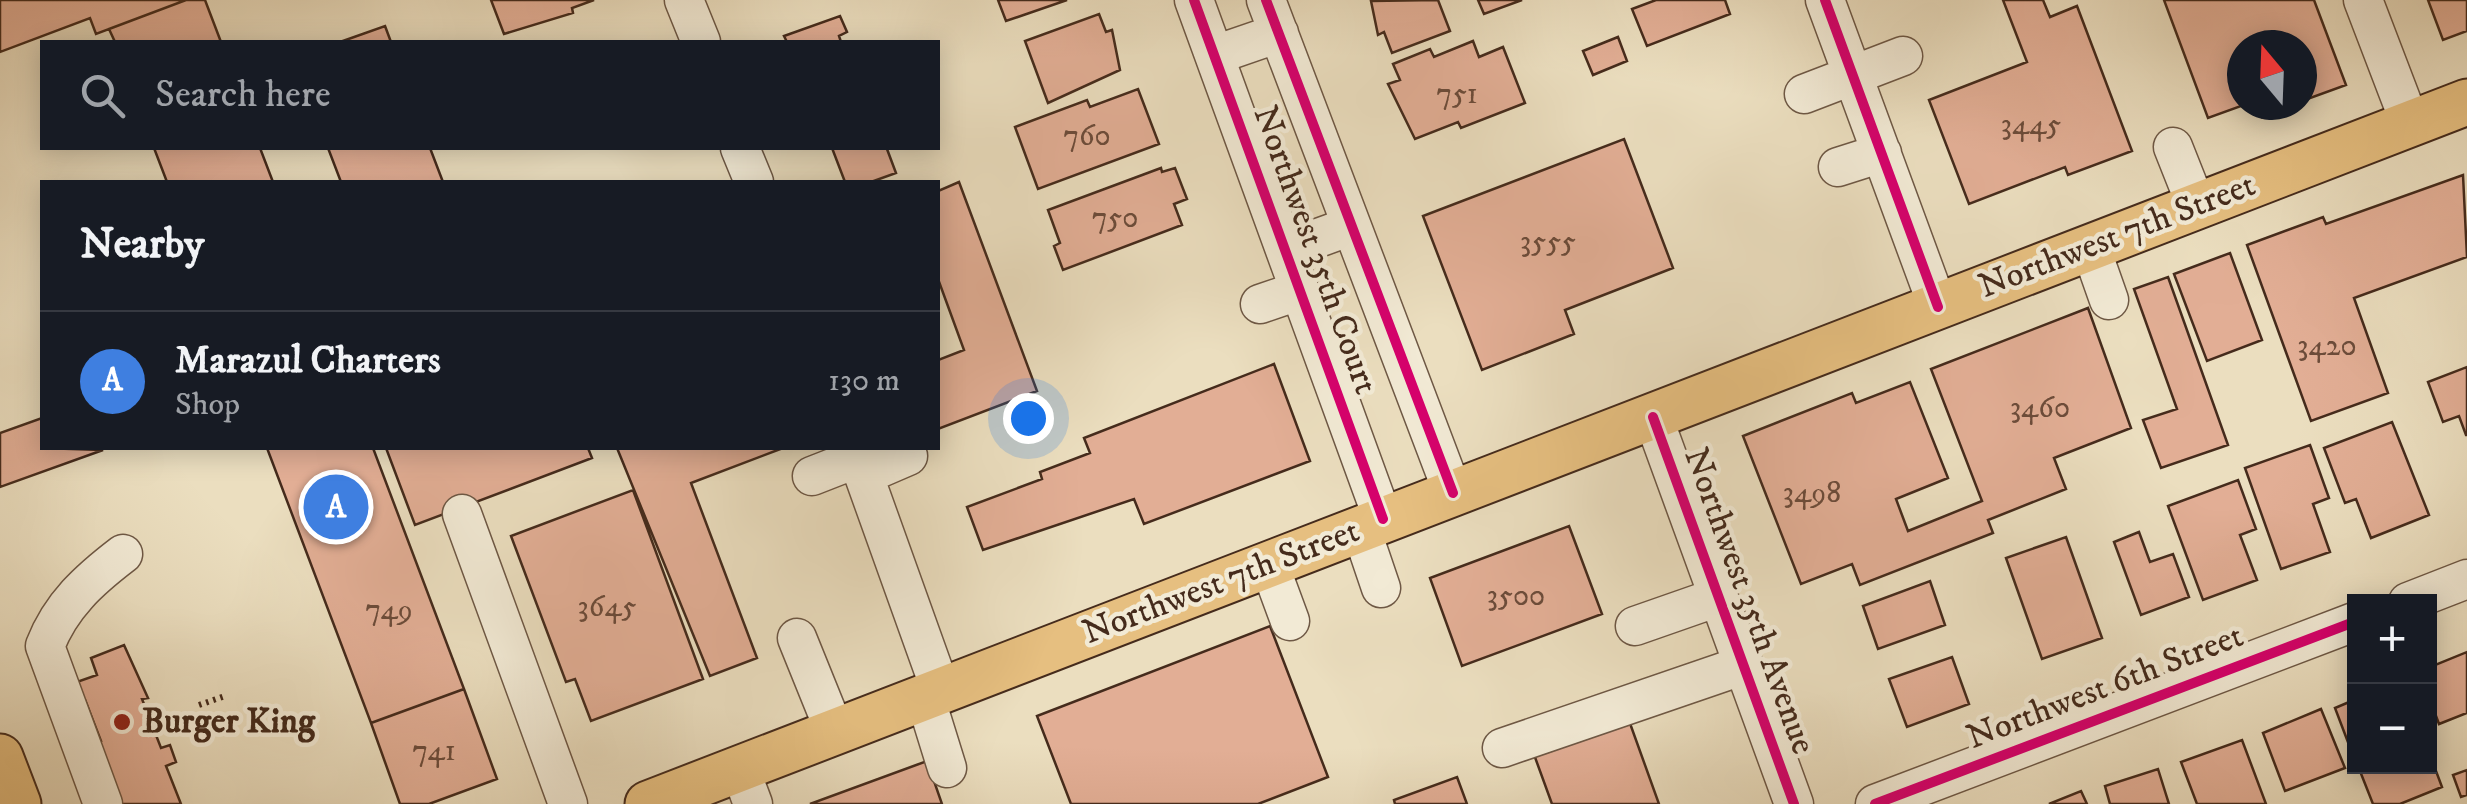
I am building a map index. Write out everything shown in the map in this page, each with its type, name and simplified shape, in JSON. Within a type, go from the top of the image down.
[{"type":"main road","name":"Northwest 7th Street","points":[[648,804],[746,786],[835,732],[2467,102]]},
{"type":"street","points":[[684,0],[699,40]]},
{"type":"street","name":"Northwest 35th Court","points":[[1194,0],[1286,250],[1372,524],[1381,588]]},
{"type":"street","points":[[2363,0],[2410,123]]},
{"type":"street","points":[[1839,4],[1852,76],[1938,306]]},
{"type":"street","points":[[1215,55],[1272,16]]},
{"type":"street","name":"Northwest 35th Court","points":[[1272,16],[1453,493]]},
{"type":"street","points":[[1804,94],[1903,56]]},
{"type":"street","points":[[2174,147],[2196,204]]},
{"type":"street","points":[[741,150],[753,180]]},
{"type":"street","points":[[1838,168],[1882,153]]},
{"type":"street","points":[[1286,250],[1352,226]]},
{"type":"street","points":[[2090,246],[2109,300]]},
{"type":"street","points":[[1260,304],[1298,291]]},
{"type":"street","name":"Northwest 35th Avenue","points":[[1653,417],[1794,804]]},
{"type":"street","points":[[812,476],[859,460],[908,456]]},
{"type":"street","points":[[859,460],[933,694],[948,768]]},
{"type":"street","points":[[462,514],[568,804]]},
{"type":"street","points":[[103,804],[45,646],[63,610],[86,582],[123,554]]},
{"type":"street","points":[[1269,564],[1290,622]]},
{"type":"street","points":[[2429,594],[2467,579]]},
{"type":"street","points":[[1636,626],[1718,597]]},
{"type":"street","name":"Northwest 6th Street","points":[[1875,804],[2347,625]]},
{"type":"street","points":[[797,638],[835,732]]},
{"type":"street","points":[[1502,748],[1744,664]]},
{"type":"path","points":[[199,705],[225,696]]},
{"type":"building","points":[[0,0],[186,0],[96,34],[90,18],[0,52]]},
{"type":"building","points":[[186,0],[205,0],[220,40],[114,40],[109,29]]},
{"type":"building","points":[[491,0],[594,0],[572,8],[573,13],[504,34]]},
{"type":"building","points":[[998,0],[1067,0],[1006,21]]},
{"type":"building","points":[[1438,0],[1450,31],[1392,53],[1384,32],[1378,35],[1371,1]]},
{"type":"building","points":[[1478,0],[1522,0],[1484,14]]},
{"type":"building","points":[[1656,0],[1725,0],[1730,14],[1647,46],[1632,9]]},
{"type":"building","points":[[2003,0],[2043,0],[2050,17],[2077,6],[2132,151],[2068,175],[2065,167],[1969,204],[1929,100],[2027,62]]},
{"type":"building","points":[[2164,0],[2314,0],[2346,85],[2317,96],[2317,30],[2227,30],[2227,111],[2208,118]]},
{"type":"building","points":[[2428,0],[2467,0],[2467,31],[2443,40]]},
{"type":"building","points":[[1099,14],[1106,32],[1112,30],[1120,70],[1048,103],[1025,41]]},
{"type":"building","points":[[840,16],[847,32],[839,36],[840,40],[786,40],[784,36]]},
{"type":"building","points":[[385,26],[390,40],[346,40]]},
{"type":"building","points":[[1618,37],[1627,61],[1593,75],[1583,51]]},
{"type":"building","points":[[1473,41],[1479,57],[1503,47],[1525,103],[1461,128],[1458,122],[1415,139],[1388,84],[1400,80],[1393,64],[1430,49],[1434,57]]},
{"type":"building","points":[[1138,89],[1159,144],[1038,189],[1015,127],[1087,100],[1090,107]]},
{"type":"building","points":[[1624,139],[1673,268],[1565,310],[1574,334],[1482,370],[1423,216]]},
{"type":"building","points":[[155,150],[261,150],[272,180],[166,180]]},
{"type":"building","points":[[329,150],[431,150],[442,180],[340,180]]},
{"type":"building","points":[[833,150],[887,150],[896,173],[877,180],[844,180]]},
{"type":"building","points":[[1161,168],[1162,172],[1175,168],[1187,199],[1174,204],[1182,225],[1063,270],[1054,246],[1060,243],[1048,210]]},
{"type":"building","points":[[2463,175],[2467,257],[2354,298],[2388,393],[2311,421],[2247,245],[2323,217],[2326,224]]},
{"type":"building","points":[[959,182],[1037,391],[940,428],[940,359],[964,350],[940,284],[940,190]]},
{"type":"building","points":[[2230,253],[2262,340],[2207,361],[2174,274]]},
{"type":"building","points":[[2168,277],[2228,445],[2161,468],[2143,420],[2177,409],[2134,289]]},
{"type":"building","points":[[2088,308],[2131,428],[2054,458],[2066,489],[1988,520],[1993,533],[1860,585],[1852,564],[1801,584],[1743,436],[1852,393],[1856,403],[1910,382],[1948,478],[1896,499],[1908,531],[1982,501],[1931,369]]},
{"type":"building","points":[[1274,364],[1310,461],[1144,524],[1134,499],[983,550],[967,507],[1042,479],[1040,472],[1090,453],[1084,438]]},
{"type":"building","points":[[2467,367],[2466,435],[2459,416],[2443,422],[2428,382]]},
{"type":"building","points":[[40,419],[40,450],[103,450],[0,487],[0,433]]},
{"type":"building","points":[[2392,422],[2429,515],[2371,538],[2356,499],[2345,503],[2324,448]]},
{"type":"building","points":[[2310,445],[2329,498],[2313,504],[2330,552],[2281,569],[2245,468]]},
{"type":"building","points":[[268,450],[374,450],[464,689],[371,723]]},
{"type":"building","points":[[387,450],[589,450],[592,458],[415,525]]},
{"type":"building","points":[[618,450],[778,450],[691,483],[757,658],[710,676]]},
{"type":"building","points":[[2238,480],[2256,529],[2240,535],[2257,580],[2203,600],[2168,506]]},
{"type":"building","points":[[633,490],[703,679],[591,721],[575,679],[566,682],[511,536]]},
{"type":"building","points":[[1569,526],[1602,614],[1462,666],[1430,578]]},
{"type":"building","points":[[2139,532],[2150,562],[2173,554],[2189,597],[2141,615],[2114,542]]},
{"type":"building","points":[[2066,537],[2102,638],[2042,659],[2006,558]]},
{"type":"building","points":[[1930,581],[1945,625],[1878,649],[1863,606]]},
{"type":"building","points":[[1270,626],[1328,777],[1258,804],[1071,804],[1037,716]]},
{"type":"building","name":"Burger King","points":[[124,645],[148,698],[142,699],[161,748],[170,745],[176,762],[166,766],[181,804],[122,804],[93,744],[101,741],[85,700],[71,684],[97,675],[91,658]]},
{"type":"building","points":[[2467,652],[2467,713],[2439,724],[2437,719],[2437,664]]},
{"type":"building","points":[[1952,657],[1969,704],[1907,727],[1889,679]]},
{"type":"building","points":[[464,689],[497,779],[429,804],[400,804],[371,723]]},
{"type":"building","points":[[2347,703],[2347,740],[2335,708]]},
{"type":"building","points":[[2321,709],[2345,768],[2285,791],[2263,733]]},
{"type":"building","points":[[1627,715],[1659,804],[1552,804],[1532,749]]},
{"type":"building","points":[[2242,740],[2266,804],[2197,804],[2181,762]]},
{"type":"building","points":[[927,761],[942,804],[810,804]]},
{"type":"building","points":[[2158,769],[2169,804],[2110,804],[2105,786]]},
{"type":"building","points":[[2467,770],[2467,795],[2461,797],[2453,775]]},
{"type":"building","points":[[2361,774],[2437,774],[2442,787],[2400,804],[2373,804]]},
{"type":"building","points":[[1457,777],[1467,804],[1395,804],[1394,800]]},
{"type":"building","points":[[2081,791],[2087,804],[2049,804]]},
{"type":"cycle path","points":[[1194,0],[1383,519]]},
{"type":"cycle path","points":[[1266,0],[1453,493]]},
{"type":"cycle path","points":[[1825,0],[1938,307]]},
{"type":"cycle path","points":[[1653,417],[1794,804]]},
{"type":"cycle path","points":[[1875,804],[2347,625]]},
{"type":"place","name":"Marazul Charters","points":[[336,507]]},
{"type":"place","name":"Burger King","points":[[122,722]]}]
